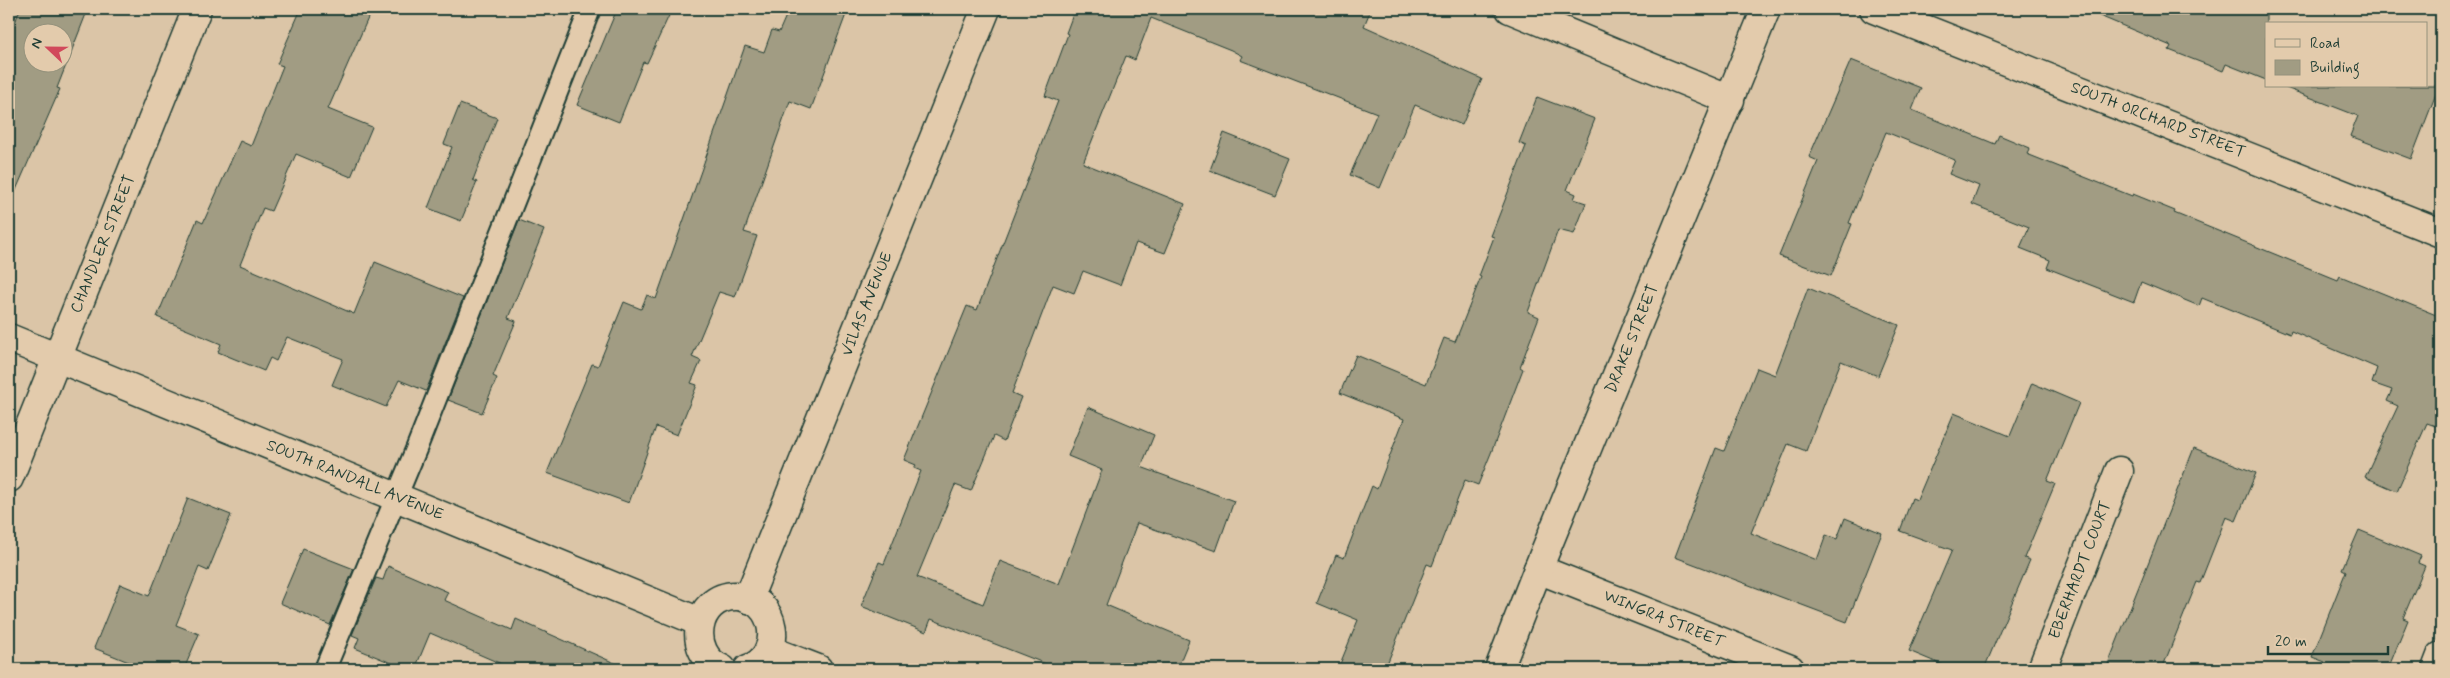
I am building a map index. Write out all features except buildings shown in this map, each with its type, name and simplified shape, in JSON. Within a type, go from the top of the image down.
[{"type":"street","name":"CHANDLER STREET","points":[[9,478],[197,9]]},
{"type":"street","name":"VILAS AVENUE","points":[[748,599],[986,9]]},
{"type":"street","points":[[1510,9],[1730,100]]},
{"type":"street","name":"DRAKE STREET","points":[[1500,669],[1538,569],[1766,9]]},
{"type":"street","name":"SOUTH ORCHARD STREET","points":[[1874,9],[2441,232]]},
{"type":"street","name":"SOUTH RANDALL AVENUE","points":[[9,338],[700,622]]},
{"type":"street","name":"EBERHARDT COURT","points":[[2042,669],[2119,471]]},
{"type":"street","name":"WINGRA STREET","points":[[1538,569],[1790,669]]},
{"type":"street","points":[[721,669],[710,663],[699,644],[700,622],[706,611],[720,600],[736,596],[748,599],[759,605],[768,614],[772,626],[773,638],[769,650],[763,660],[748,669]]},
{"type":"street","points":[[769,650],[818,669]]},
{"type":"street","points":[[2436,669],[2441,656]]},
{"type":"lane","points":[[325,669],[397,497],[590,9]]}]
